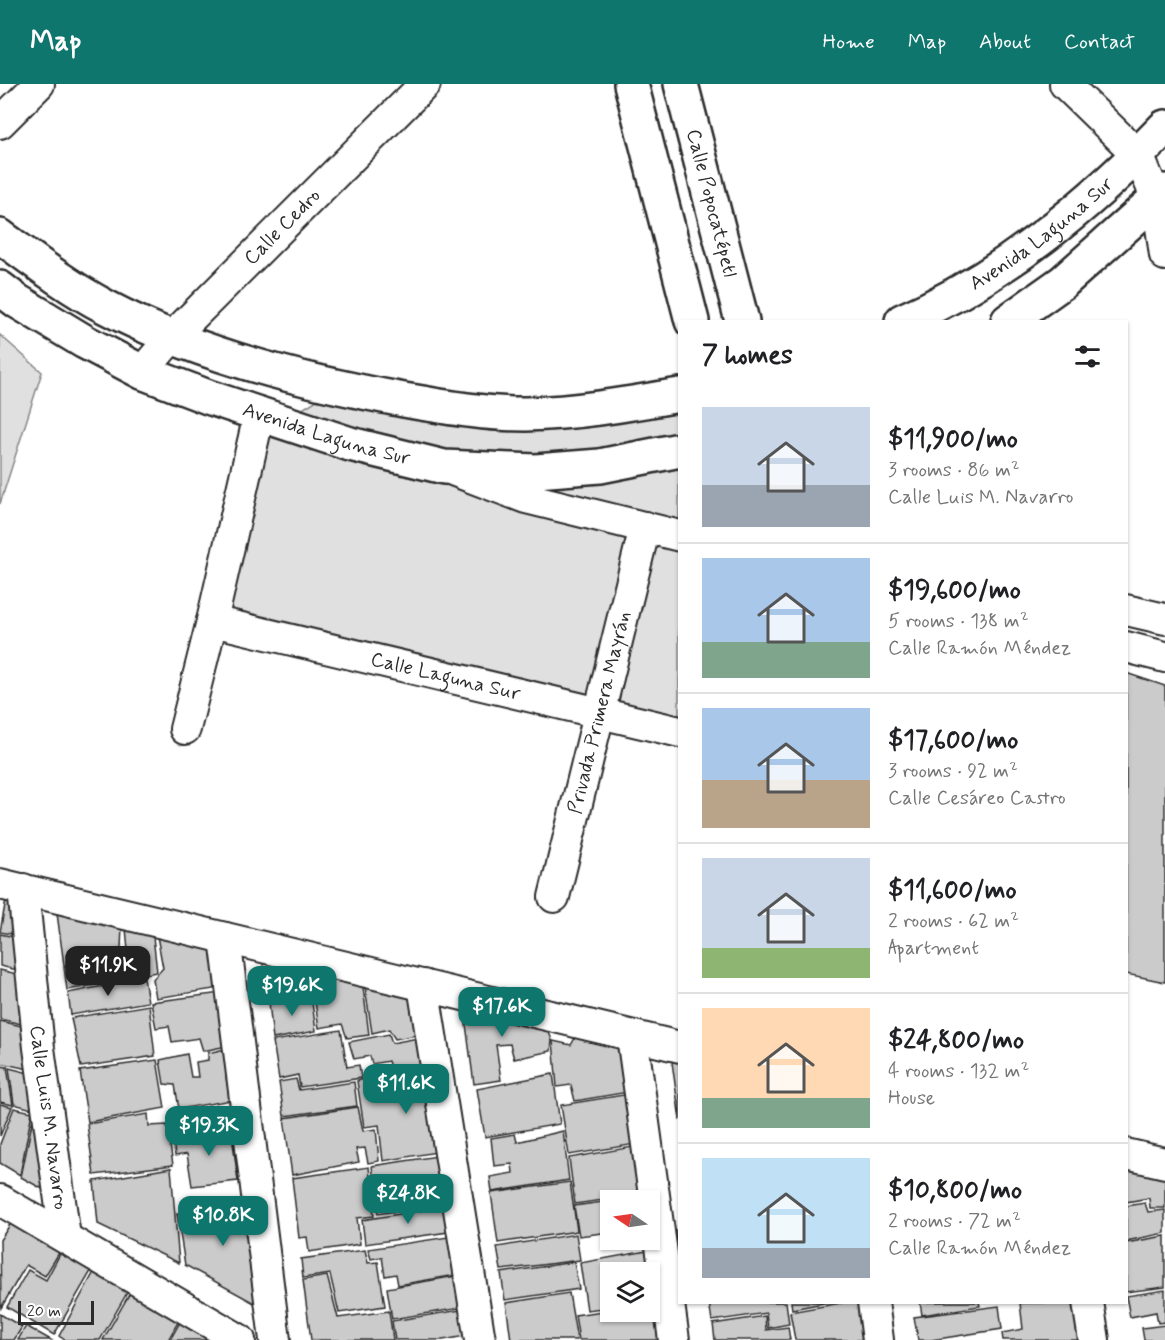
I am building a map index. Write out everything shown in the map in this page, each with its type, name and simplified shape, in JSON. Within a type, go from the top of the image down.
[{"type":"street","points":[[0,123],[39,84]]},
{"type":"street","name":"Calle Cedro","points":[[142,372],[171,338],[425,84]]},
{"type":"street","points":[[631,84],[692,320]]},
{"type":"street","name":"Calle Popocatépetl","points":[[681,84],[742,320]]},
{"type":"street","points":[[1065,84],[1138,154],[1161,195],[1165,255]]},
{"type":"street","name":"Avenida Laguna Sur","points":[[904,320],[925,311],[998,270],[1076,212],[1165,127]]},
{"type":"street","points":[[1009,320],[1063,282],[1161,195]]},
{"type":"street","points":[[0,236],[40,266],[105,306],[171,338],[294,376],[373,394],[467,411],[525,414],[596,410],[678,395]]},
{"type":"street","name":"Avenida Laguna Sur","points":[[0,288],[16,301],[85,342],[142,372],[259,415],[350,444],[444,466],[536,471],[600,466],[678,450]]},
{"type":"street","points":[[184,729],[212,621],[259,415]]},
{"type":"street","points":[[444,466],[526,498],[678,535]]},
{"type":"street","name":"Privada Primera Mayrán","points":[[554,897],[645,527]]},
{"type":"street","points":[[1128,610],[1165,619]]},
{"type":"street","name":"Calle Laguna Sur","points":[[212,621],[678,732]]},
{"type":"street","points":[[1128,648],[1165,657]]},
{"type":"street","points":[[12,887],[678,1047]]},
{"type":"street","name":"Calle Luis M. Navarro","points":[[12,887],[39,1048],[65,1237]]},
{"type":"street","points":[[225,938],[275,1340]]},
{"type":"street","points":[[423,985],[480,1340]]},
{"type":"street","points":[[632,1036],[674,1340]]},
{"type":"street","points":[[1128,1154],[1165,1163]]},
{"type":"street","points":[[0,1200],[240,1340]]},
{"type":"street","points":[[873,1304],[878,1340]]},
{"type":"street","points":[[1088,1304],[1094,1340]]},
{"type":"shaded area","points":[[0,335],[42,372],[0,504]]},
{"type":"shaded area","points":[[325,395],[678,410],[678,722],[227,613],[270,429]]},
{"type":"building","points":[[1128,674],[1165,686],[1165,982],[1128,974]]},
{"type":"building","points":[[8,889],[27,937],[0,932]]},
{"type":"building","points":[[56,906],[122,925],[121,949],[104,952],[104,958],[90,960],[90,970],[83,971],[81,961],[64,965]]},
{"type":"building","points":[[126,928],[153,937],[157,972],[106,981],[107,958],[128,950]]},
{"type":"building","points":[[0,934],[28,940],[30,973],[0,966]]},
{"type":"building","points":[[157,936],[215,949],[227,987],[156,998],[153,979],[163,968]]},
{"type":"building","points":[[262,958],[305,967],[307,994],[268,1000]]},
{"type":"building","points":[[98,963],[102,984],[67,990],[64,967],[78,965],[81,975],[91,974],[93,964]]},
{"type":"building","points":[[310,968],[362,979],[369,1035],[347,1038],[342,1024],[319,1028]]},
{"type":"building","points":[[0,970],[30,977],[34,1027],[0,1019]]},
{"type":"building","points":[[144,978],[148,1002],[71,1015],[68,993]]},
{"type":"building","points":[[364,980],[422,995],[429,1033],[395,1039],[389,1029],[372,1033]]},
{"type":"building","points":[[229,992],[236,1044],[203,1051],[199,1038],[172,1042],[169,1026],[156,1028],[151,1002]]},
{"type":"building","points":[[311,996],[316,1031],[273,1039],[269,1002]]},
{"type":"building","points":[[463,1002],[543,1017],[552,1040],[551,1051],[514,1059],[510,1044],[496,1045],[501,1080],[474,1084]]},
{"type":"building","points":[[149,1005],[155,1056],[81,1067],[71,1018]]},
{"type":"building","points":[[0,1021],[34,1029],[38,1071],[0,1063]]},
{"type":"building","points":[[341,1030],[347,1067],[359,1065],[361,1078],[300,1087],[298,1075],[279,1079],[273,1041]]},
{"type":"building","points":[[579,1031],[632,1041],[640,1090],[575,1101],[571,1085],[557,1087],[553,1041],[571,1045]]},
{"type":"building","points":[[389,1034],[392,1043],[429,1036],[435,1067],[392,1074],[388,1061],[372,1064],[370,1056],[354,1059],[349,1042]]},
{"type":"building","points":[[229,1048],[232,1073],[226,1075],[227,1085],[242,1083],[244,1098],[179,1109],[175,1085],[164,1084],[160,1060],[187,1054],[191,1077],[198,1077],[196,1062],[208,1060],[208,1053]]},
{"type":"building","points":[[671,1055],[678,1057],[678,1106]]},
{"type":"building","points":[[157,1060],[165,1108],[88,1122],[80,1071]]},
{"type":"building","points":[[0,1066],[7,1067],[13,1105],[0,1102]]},
{"type":"building","points":[[9,1068],[37,1075],[43,1112],[14,1104]]},
{"type":"building","points":[[436,1072],[449,1150],[383,1161],[379,1125],[364,1127],[357,1081],[368,1078],[371,1085],[387,1083],[389,1088],[396,1087],[396,1077]]},
{"type":"building","points":[[553,1074],[560,1124],[485,1137],[477,1089]]},
{"type":"building","points":[[296,1079],[299,1090],[354,1082],[357,1106],[284,1116],[279,1082]]},
{"type":"building","points":[[636,1093],[642,1143],[569,1155],[561,1105]]},
{"type":"building","points":[[0,1104],[12,1107],[0,1136]]},
{"type":"building","points":[[358,1107],[363,1131],[376,1129],[379,1161],[368,1163],[365,1148],[356,1149],[359,1162],[292,1175],[284,1118]]},
{"type":"building","points":[[14,1108],[32,1112],[20,1175],[0,1163],[0,1144]]},
{"type":"building","points":[[34,1113],[57,1197],[21,1177]]},
{"type":"building","points":[[148,1114],[149,1126],[167,1125],[173,1165],[94,1175],[87,1124]]},
{"type":"building","points":[[231,1128],[238,1181],[192,1186],[187,1154],[175,1156],[173,1138]]},
{"type":"building","points":[[563,1131],[569,1180],[492,1192],[490,1177],[513,1173],[512,1164],[494,1166],[491,1138],[515,1134],[517,1142]]},
{"type":"building","points":[[644,1145],[651,1190],[600,1190],[600,1200],[575,1204],[569,1158]]},
{"type":"building","points":[[444,1155],[451,1203],[378,1214],[372,1166]]},
{"type":"building","points":[[1128,1157],[1165,1166],[1165,1208],[1150,1208],[1149,1198],[1128,1202]]},
{"type":"building","points":[[369,1167],[374,1216],[357,1218],[360,1244],[309,1252],[307,1237],[299,1238],[292,1178]]},
{"type":"building","points":[[171,1168],[179,1263],[98,1224],[94,1181]]},
{"type":"building","points":[[570,1182],[577,1231],[498,1243],[491,1193]]},
{"type":"building","points":[[600,1202],[600,1233],[579,1236],[574,1206]]},
{"type":"building","points":[[1145,1203],[1148,1212],[1165,1210],[1165,1233],[1128,1241],[1128,1206]]},
{"type":"building","points":[[257,1204],[256,1304],[185,1265],[177,1214]]},
{"type":"building","points":[[450,1206],[455,1231],[365,1244],[362,1220]]},
{"type":"building","points":[[13,1220],[62,1248],[45,1276],[26,1265],[1,1308],[0,1240]]},
{"type":"building","points":[[576,1234],[580,1260],[501,1270],[497,1247]]},
{"type":"building","points":[[455,1236],[462,1274],[398,1285],[396,1274],[385,1276],[382,1257],[371,1259],[368,1249]]},
{"type":"building","points":[[1165,1236],[1165,1287],[1128,1292],[1128,1243]]},
{"type":"building","points":[[66,1243],[98,1259],[54,1335],[7,1307],[28,1270],[46,1280]]},
{"type":"building","points":[[365,1250],[368,1263],[378,1262],[385,1306],[339,1313],[330,1274],[303,1278],[301,1259]]},
{"type":"building","points":[[652,1250],[658,1250],[660,1262],[600,1262],[600,1308],[587,1310],[580,1263]]},
{"type":"building","points":[[574,1262],[579,1289],[505,1300],[501,1273]]},
{"type":"building","points":[[99,1263],[132,1284],[100,1340],[65,1340],[59,1336]]},
{"type":"building","points":[[462,1275],[467,1307],[392,1319],[387,1288]]},
{"type":"building","points":[[327,1276],[338,1318],[389,1311],[393,1340],[311,1340],[303,1280]]},
{"type":"building","points":[[134,1286],[183,1313],[168,1340],[103,1340]]},
{"type":"building","points":[[1165,1290],[1165,1322],[1158,1323],[1156,1312],[1130,1317],[1128,1296]]},
{"type":"building","points":[[569,1293],[577,1340],[511,1340],[506,1303]]},
{"type":"building","points":[[668,1302],[673,1340],[579,1340],[575,1315],[600,1311],[600,1322],[660,1322],[660,1303]]},
{"type":"building","points":[[709,1304],[786,1304],[789,1324],[768,1328],[766,1313],[712,1321]]},
{"type":"building","points":[[791,1304],[818,1304],[792,1309]]},
{"type":"building","points":[[835,1304],[867,1304],[872,1340],[795,1340],[790,1312]]},
{"type":"building","points":[[920,1304],[980,1304],[980,1306],[922,1315]]},
{"type":"building","points":[[1020,1304],[1084,1304],[1090,1340],[1003,1340],[1002,1333],[1023,1329]]},
{"type":"building","points":[[999,1306],[1002,1329],[918,1340],[914,1317]]},
{"type":"building","points":[[467,1309],[471,1335],[443,1340],[395,1340],[392,1321]]},
{"type":"building","points":[[0,1314],[22,1327],[14,1340],[0,1340]]},
{"type":"building","points":[[184,1315],[209,1332],[205,1340],[170,1340]]},
{"type":"building","points":[[765,1316],[766,1330],[788,1327],[790,1340],[715,1340],[713,1324]]},
{"type":"building","points":[[1165,1325],[1165,1340],[1144,1340],[1142,1328]]},
{"type":"building","points":[[26,1326],[51,1340],[18,1340]]}]
